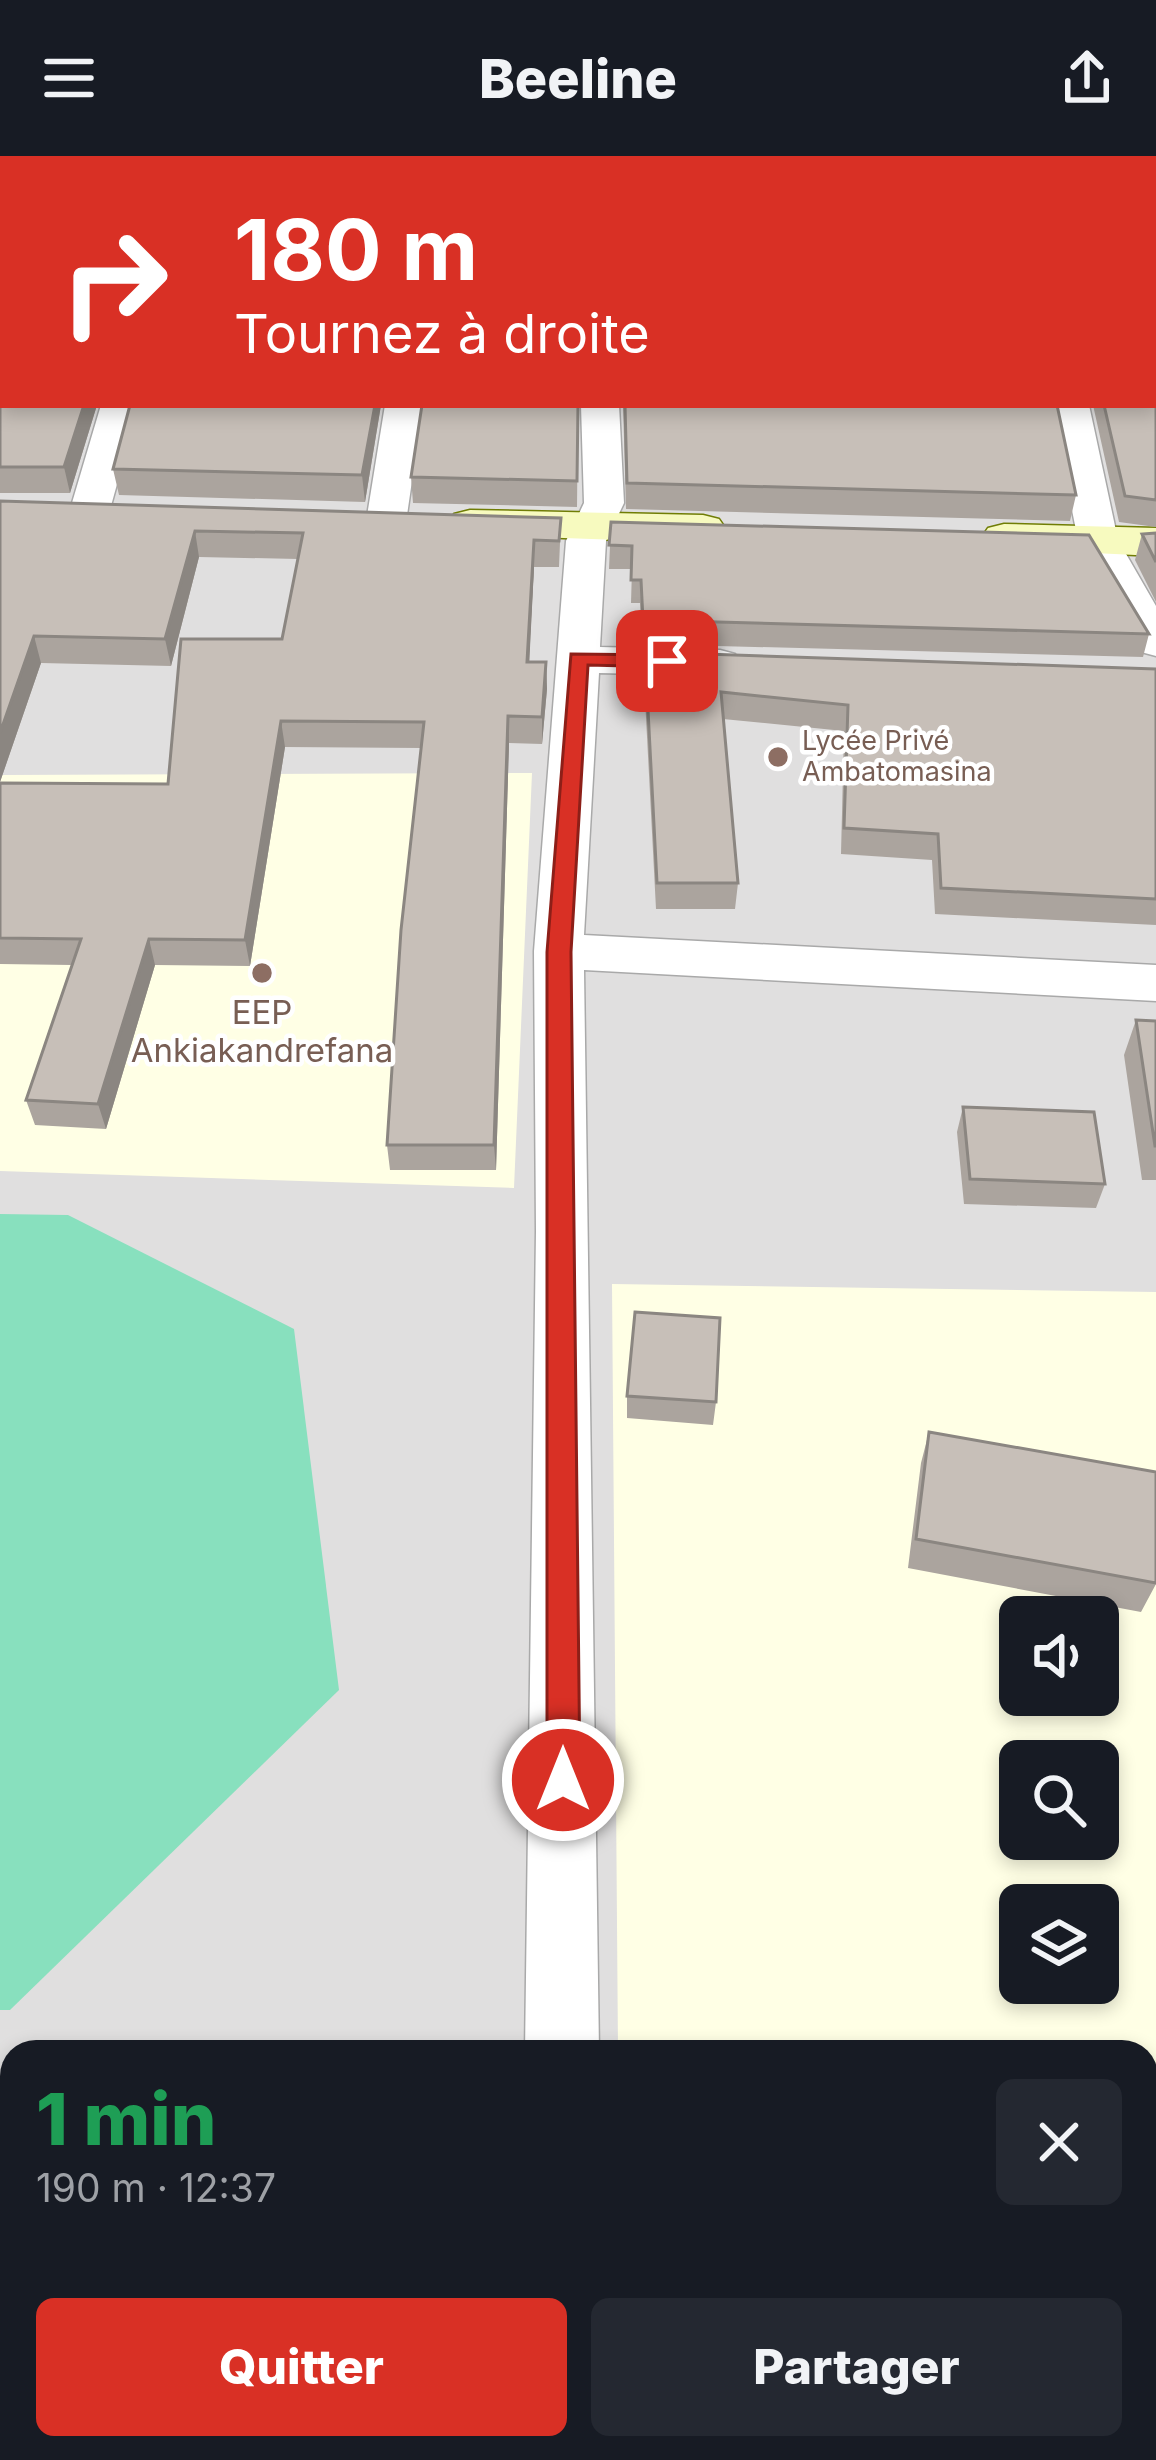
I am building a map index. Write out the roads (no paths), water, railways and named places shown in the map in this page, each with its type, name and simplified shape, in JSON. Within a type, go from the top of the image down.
[{"type":"main road","points":[[363,521],[740,530]]},
{"type":"main road","points":[[955,536],[1156,542]]},
{"type":"street","points":[[89,513],[119,408]]},
{"type":"street","points":[[363,521],[403,408]]},
{"type":"street","points":[[562,2040],[564,1232],[559,952],[586,541],[597,526],[604,502],[600,408]]},
{"type":"street","points":[[1071,408],[1098,540],[1148,664]]},
{"type":"street","points":[[578,659],[763,664]]},
{"type":"street","points":[[559,952],[1156,983]]},
{"type":"place","name":"Lycée Privé Ambatomasina","points":[[778,757]]},
{"type":"place","name":"EEP Ankiakandrefana","points":[[262,973]]}]
